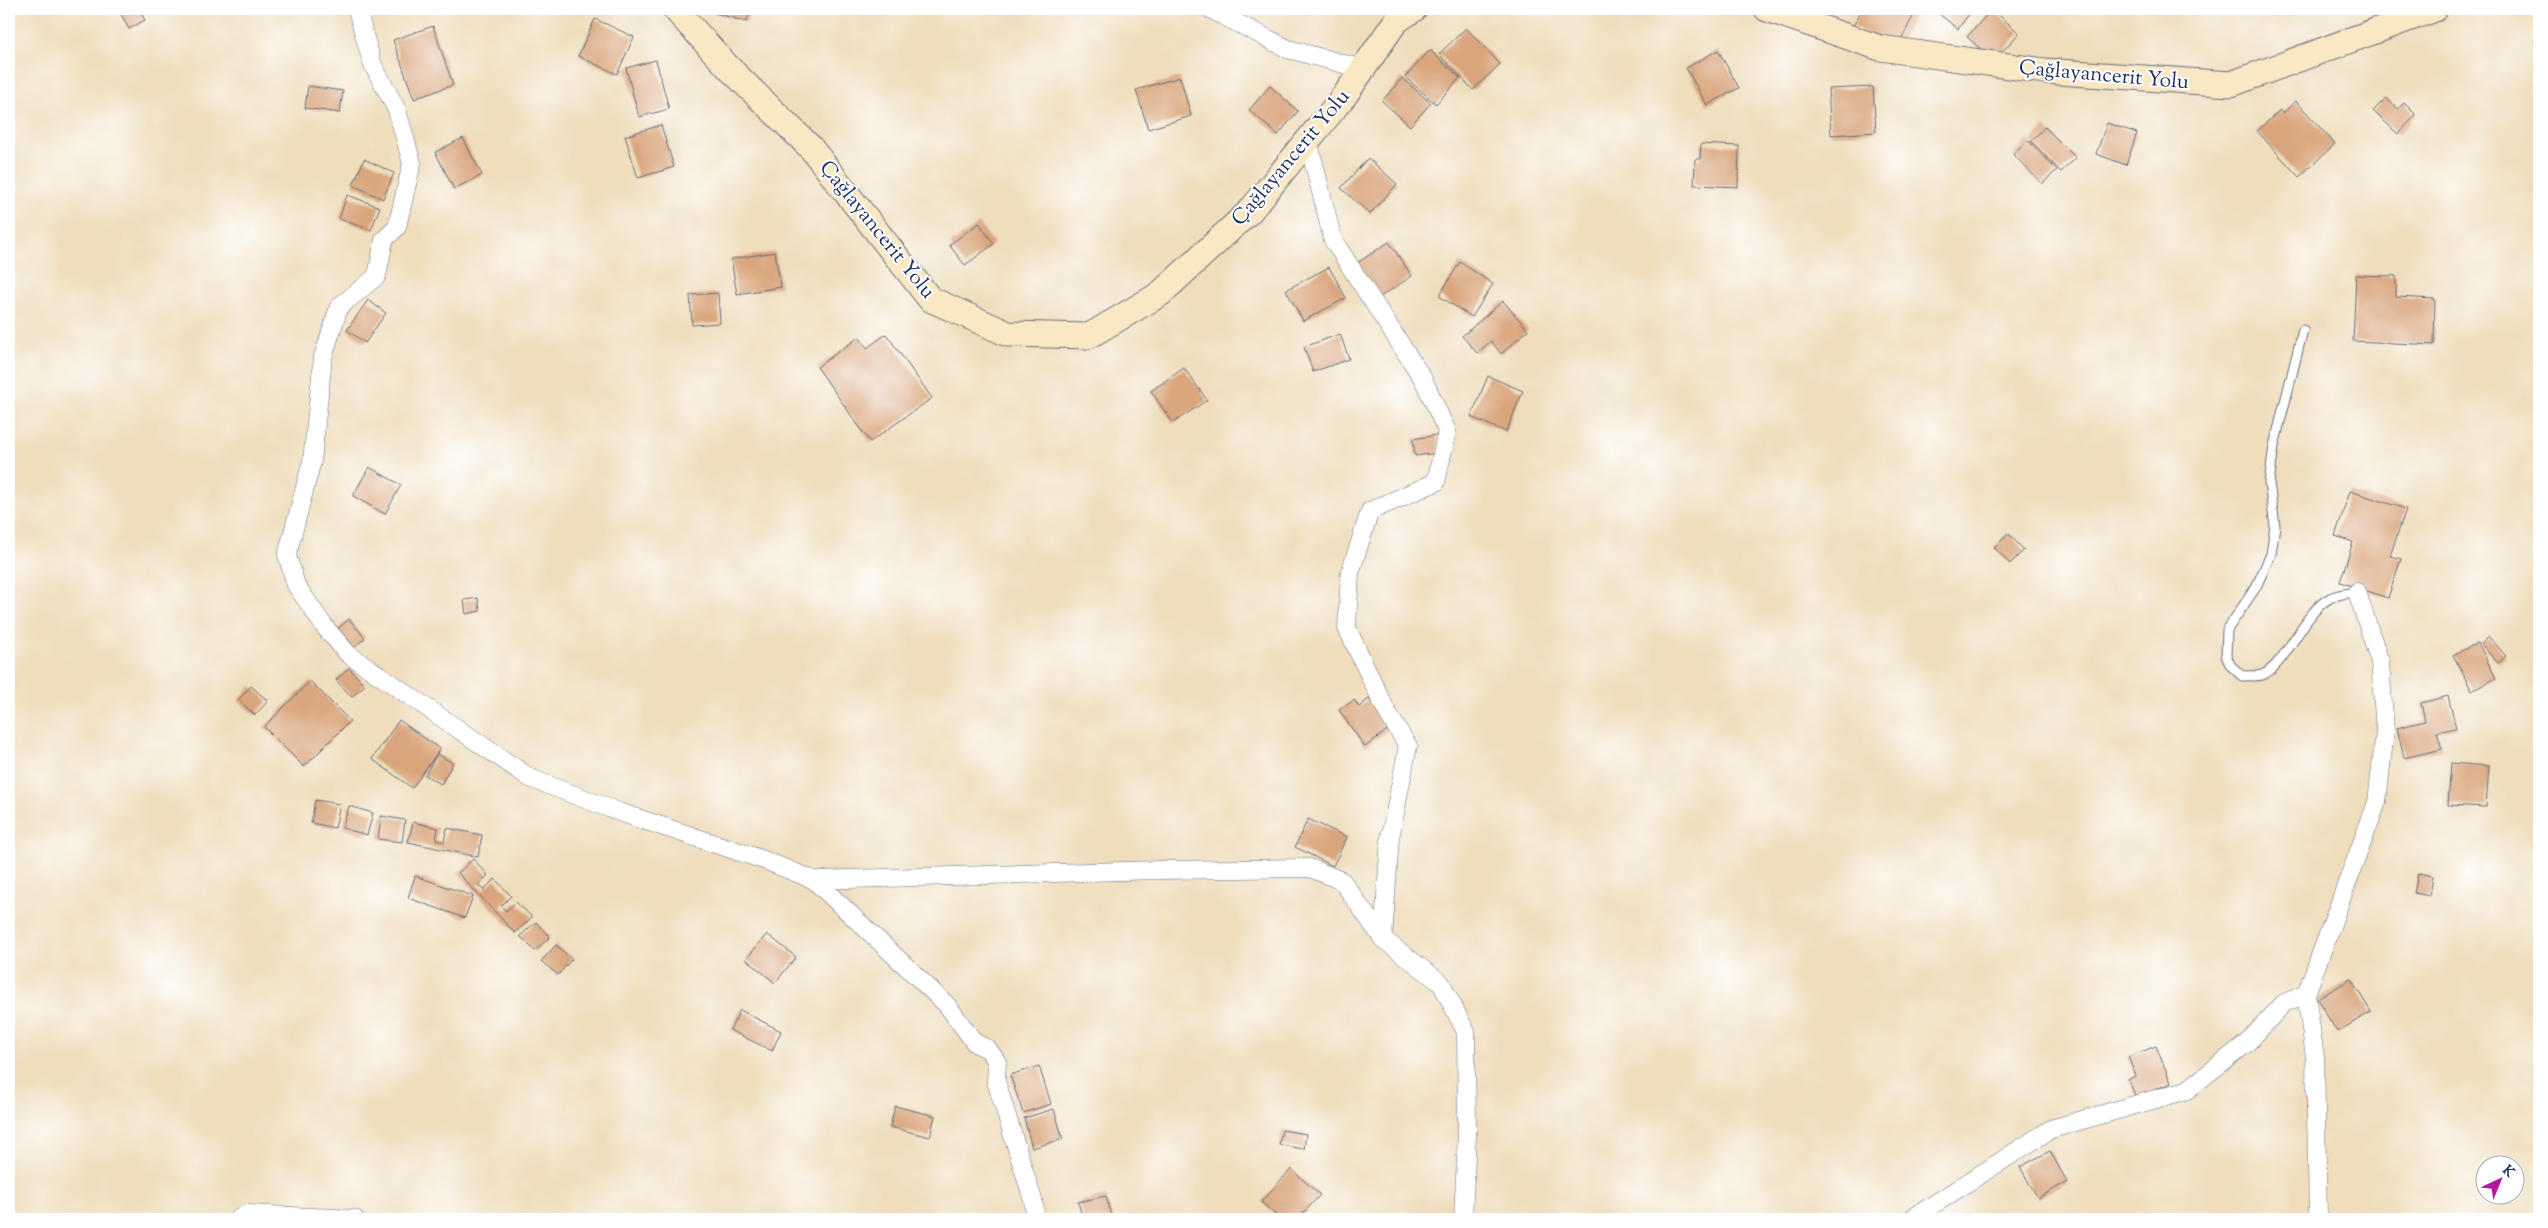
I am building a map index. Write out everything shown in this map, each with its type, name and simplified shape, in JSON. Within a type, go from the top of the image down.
[{"type":"main road","name":"Çağlayancerit Yolu","points":[[685,14],[728,67],[812,148],[930,299],[1008,334],[1089,336],[1160,294],[1250,210],[1363,69],[1396,21],[1414,9]]},
{"type":"main road","name":"Çağlayancerit Yolu","points":[[1767,9],[1880,48],[2045,71],[2231,84],[2436,9]]},
{"type":"street","points":[[357,9],[372,63],[397,110],[412,163],[397,227],[384,240],[377,276],[339,307],[323,357],[312,461],[287,555],[296,585],[324,626],[348,654],[530,778],[619,812],[764,860],[814,880],[947,1005],[975,1043],[988,1049],[997,1062],[996,1081],[1033,1200],[1036,1219]]},
{"type":"street","points":[[1210,9],[1288,49],[1363,69]]},
{"type":"street","points":[[1308,140],[1333,240],[1423,379],[1447,431],[1436,482],[1370,511],[1350,573],[1347,628],[1387,712],[1408,746],[1390,838],[1383,939]]},
{"type":"street","points":[[2318,1219],[2315,1057],[2306,994],[2378,802],[2385,731],[2380,662],[2357,592]]},
{"type":"street","points":[[814,880],[1158,870],[1310,868],[1342,881],[1383,939],[1441,983],[1466,1032],[1467,1136],[1463,1219]]},
{"type":"street","points":[[1911,1219],[2051,1129],[2187,1090],[2248,1043],[2284,1003],[2306,994]]},
{"type":"street","points":[[238,1219],[247,1214],[355,1219]]},
{"type":"lane","points":[[2302,330],[2274,446],[2269,483],[2275,526],[2271,554],[2256,587],[2227,630],[2226,656],[2231,666],[2242,676],[2261,675],[2272,667],[2286,650],[2302,625],[2330,598],[2357,592]]},
{"type":"building","points":[[118,9],[139,9],[145,20],[129,29]]},
{"type":"building","points":[[712,9],[750,9],[747,22],[711,12]]},
{"type":"building","points":[[1862,9],[1917,9],[1896,49],[1853,26]]},
{"type":"building","points":[[1933,9],[1973,9],[1958,29]]},
{"type":"building","points":[[1992,9],[2019,33],[1994,61],[1967,37]]},
{"type":"building","points":[[595,19],[634,37],[617,74],[578,56]]},
{"type":"building","points":[[433,26],[453,85],[414,99],[393,40]]},
{"type":"building","points":[[1466,28],[1500,64],[1473,90],[1439,54]]},
{"type":"building","points":[[2539,39],[2539,55],[2534,41]]},
{"type":"building","points":[[1430,50],[1460,78],[1436,104],[1405,77]]},
{"type":"building","points":[[1718,50],[1739,88],[1707,105],[1686,68]]},
{"type":"building","points":[[656,60],[669,109],[639,117],[626,68]]},
{"type":"building","points":[[1180,77],[1191,116],[1148,129],[1136,90]]},
{"type":"building","points":[[1402,78],[1431,103],[1410,126],[1382,101]]},
{"type":"building","points":[[308,86],[343,91],[340,113],[305,108]]},
{"type":"building","points":[[1270,86],[1298,111],[1278,135],[1249,110]]},
{"type":"building","points":[[1873,87],[1876,132],[1831,135],[1828,89]]},
{"type":"building","points":[[2386,98],[2398,109],[2404,103],[2416,115],[2398,134],[2373,111]]},
{"type":"building","points":[[2296,101],[2335,144],[2299,177],[2257,131],[2280,110],[2283,113]]},
{"type":"building","points":[[2107,123],[2137,133],[2126,165],[2096,154]]},
{"type":"building","points":[[661,125],[674,167],[638,178],[625,136]]},
{"type":"building","points":[[2045,127],[2076,158],[2061,172],[2031,141]]},
{"type":"building","points":[[463,138],[482,175],[454,189],[435,152]]},
{"type":"building","points":[[2028,140],[2057,170],[2042,184],[2013,154]]},
{"type":"building","points":[[1701,144],[1739,146],[1738,187],[1694,185],[1695,159],[1700,159]]},
{"type":"building","points":[[1368,158],[1397,184],[1370,214],[1341,188]]},
{"type":"building","points":[[364,159],[394,173],[383,199],[353,185]]},
{"type":"building","points":[[347,195],[380,207],[371,230],[339,219]]},
{"type":"building","points":[[979,223],[994,244],[965,265],[949,245]]},
{"type":"building","points":[[1389,242],[1412,276],[1377,299],[1354,265]]},
{"type":"building","points":[[775,252],[781,287],[737,294],[731,259]]},
{"type":"building","points":[[1460,262],[1493,284],[1472,317],[1439,296]]},
{"type":"building","points":[[1329,267],[1346,298],[1303,321],[1286,290]]},
{"type":"building","points":[[2356,275],[2396,276],[2396,297],[2435,299],[2434,345],[2353,341]]},
{"type":"building","points":[[718,293],[720,323],[692,325],[690,295]]},
{"type":"building","points":[[368,300],[386,313],[365,343],[347,330]]},
{"type":"building","points":[[1503,301],[1528,330],[1501,354],[1491,341],[1477,353],[1462,336]]},
{"type":"building","points":[[886,334],[932,398],[870,442],[817,367],[859,337],[867,348]]},
{"type":"building","points":[[1340,334],[1349,359],[1313,372],[1304,347]]},
{"type":"building","points":[[1184,368],[1207,400],[1173,423],[1151,391]]},
{"type":"building","points":[[1488,376],[1523,391],[1506,432],[1471,417]]},
{"type":"building","points":[[1437,435],[1439,453],[1415,456],[1413,439]]},
{"type":"building","points":[[369,467],[401,485],[385,514],[353,496]]},
{"type":"building","points":[[2350,491],[2406,509],[2390,556],[2401,559],[2388,598],[2340,582],[2353,542],[2335,536]]},
{"type":"building","points":[[2008,533],[2024,550],[2010,564],[1994,547]]},
{"type":"building","points":[[478,598],[480,611],[466,614],[464,600]]},
{"type":"building","points":[[349,619],[365,638],[349,652],[332,634]]},
{"type":"building","points":[[2489,637],[2506,656],[2498,663],[2481,644]]},
{"type":"building","points":[[2478,643],[2496,678],[2472,691],[2453,655]]},
{"type":"building","points":[[349,668],[365,685],[352,697],[336,680]]},
{"type":"building","points":[[310,681],[350,721],[304,767],[264,727]]},
{"type":"building","points":[[251,686],[268,701],[255,715],[238,700]]},
{"type":"building","points":[[2448,696],[2456,728],[2437,732],[2442,749],[2404,758],[2397,728],[2425,721],[2421,703]]},
{"type":"building","points":[[1369,699],[1390,728],[1365,747],[1339,710],[1354,700],[1359,707]]},
{"type":"building","points":[[399,720],[440,749],[412,788],[372,759]]},
{"type":"building","points":[[437,754],[453,763],[441,784],[425,775]]},
{"type":"building","points":[[2451,763],[2489,766],[2486,807],[2448,805]]},
{"type":"building","points":[[315,800],[340,804],[335,828],[311,823]]},
{"type":"building","points":[[349,806],[373,813],[367,835],[342,828]]},
{"type":"building","points":[[381,816],[405,820],[402,842],[378,839]]},
{"type":"building","points":[[1308,819],[1347,837],[1333,866],[1295,847]]},
{"type":"building","points":[[413,822],[438,828],[436,840],[444,842],[447,828],[482,835],[478,857],[408,842]]},
{"type":"building","points":[[473,859],[488,875],[478,885],[483,890],[495,879],[511,896],[501,906],[506,911],[516,902],[532,917],[515,933],[458,873]]},
{"type":"building","points":[[2418,873],[2433,876],[2430,896],[2414,893]]},
{"type":"building","points":[[415,876],[473,896],[465,918],[408,898]]},
{"type":"building","points":[[536,922],[550,937],[535,951],[520,936]]},
{"type":"building","points":[[767,934],[796,957],[775,983],[746,959]]},
{"type":"building","points":[[556,945],[572,959],[558,975],[541,961]]},
{"type":"building","points":[[2351,979],[2371,1012],[2337,1032],[2317,999]]},
{"type":"building","points":[[740,1010],[781,1031],[772,1051],[730,1030]]},
{"type":"building","points":[[2156,1046],[2171,1083],[2136,1097],[2128,1079],[2136,1076],[2128,1057]]},
{"type":"building","points":[[1039,1066],[1051,1104],[1023,1113],[1010,1075]]},
{"type":"building","points":[[895,1106],[935,1116],[930,1137],[890,1127]]},
{"type":"building","points":[[1054,1109],[1063,1139],[1032,1148],[1024,1118]]},
{"type":"building","points":[[1282,1130],[1306,1134],[1304,1149],[1279,1145]]},
{"type":"building","points":[[2050,1151],[2067,1182],[2038,1198],[2020,1167]]},
{"type":"building","points":[[1291,1169],[1320,1195],[1298,1219],[1280,1219],[1261,1202]]},
{"type":"building","points":[[1106,1196],[1112,1219],[1083,1219],[1078,1202]]}]
